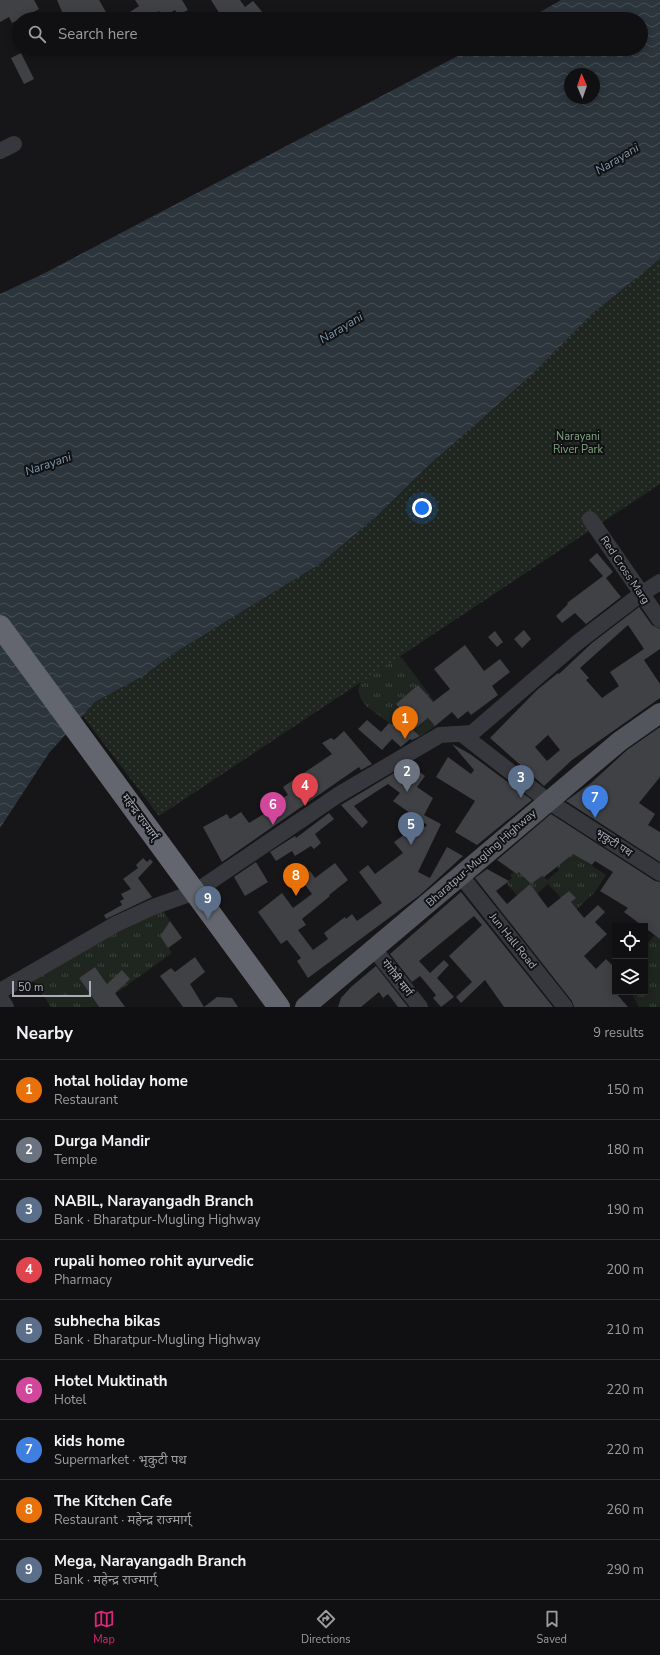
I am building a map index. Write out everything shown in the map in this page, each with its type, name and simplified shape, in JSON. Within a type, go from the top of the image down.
[{"type":"highway","name":"महेन्द्र राज्मार्ग्","points":[[0,626],[279,1007]]},
{"type":"main road","name":"Bharatpur-Mugling Highway","points":[[305,1007],[620,741],[660,713]]},
{"type":"street","name":"Red Cross Marg","points":[[590,518],[660,620]]},
{"type":"street","points":[[0,991],[116,924],[195,892],[338,795],[440,734],[453,733],[463,735],[472,733],[578,642],[641,594],[660,582]]},
{"type":"street","name":"भृकुटी पथ","points":[[463,735],[548,801],[660,873]]},
{"type":"street","name":"Jun Hall Road","points":[[461,876],[565,1007]]},
{"type":"street","name":"गंगोत्री मार्ग","points":[[374,949],[420,1007]]},
{"type":"street","points":[[0,997],[6,1007]]},
{"type":"green space","name":"Narayani River Park","points":[[660,259],[660,484],[159,816],[82,715],[95,702],[143,676],[176,652],[320,564],[378,515],[428,466],[592,314]]},
{"type":"green space","points":[[397,655],[402,658],[434,701],[413,719],[419,726],[428,718],[435,726],[421,736],[398,719],[392,725],[366,706],[361,699],[358,690],[370,668]]},
{"type":"green space","points":[[569,851],[606,875],[595,892],[577,909],[555,915],[575,898],[569,891],[561,898],[548,884],[537,894],[530,884],[517,895],[506,883],[512,878],[510,875],[517,869],[543,875],[547,880],[559,870],[556,866]]},
{"type":"green space","points":[[162,909],[170,921],[160,936],[172,953],[115,994],[95,967],[79,978],[98,1006],[97,1007],[51,1007],[31,978],[60,961]]},
{"type":"green space","points":[[655,935],[660,938],[660,1007],[639,1007],[633,995],[648,995],[648,943]]},
{"type":"water","name":"Narayani","points":[[561,0],[660,0],[660,259],[592,314],[528,378],[428,466],[378,515],[320,564],[176,652],[143,676],[95,702],[49,753],[0,828],[0,294],[43,274],[458,56],[648,56],[648,12],[540,12]]},
{"type":"building","points":[[0,0],[34,0],[39,9],[33,12],[12,12],[12,23],[9,17],[0,22]]},
{"type":"building","points":[[57,0],[99,0],[106,12],[62,12]]},
{"type":"building","points":[[135,0],[182,0],[188,10],[184,12],[176,12],[175,10],[172,12],[130,12],[139,6]]},
{"type":"building","points":[[211,0],[240,0],[245,7],[253,1],[262,12],[219,12]]},
{"type":"building","points":[[15,56],[22,56],[34,79],[24,84],[11,58]]},
{"type":"building","points":[[597,553],[613,572],[606,578],[621,597],[586,624],[575,613],[562,623],[556,616],[568,604],[567,603],[603,576],[589,560]]},
{"type":"building","points":[[639,607],[652,625],[660,629],[660,649],[644,660],[660,684],[660,698],[572,760],[544,786],[490,738],[537,690],[558,673],[559,674],[592,643]],"holes":[[[628,625],[644,649],[610,672],[619,686],[602,698],[586,680],[589,678],[580,668]],[[548,735],[560,750],[547,761],[535,747]]]},
{"type":"building","points":[[524,630],[531,639],[522,648],[514,639]]},
{"type":"building","points":[[495,631],[503,642],[497,647],[488,637]]},
{"type":"building","points":[[465,645],[484,671],[500,659],[510,672],[492,686],[498,695],[471,715],[468,711],[458,719],[452,712],[435,726],[428,718],[413,730],[420,736],[412,740],[410,739],[401,747],[392,739],[382,750],[358,729],[367,720],[381,732],[389,723],[392,725],[403,712],[396,704],[418,685],[433,702],[450,689],[434,669]]},
{"type":"building","points":[[660,727],[660,777],[639,803],[655,814],[648,825],[660,832],[660,862],[566,801],[591,783],[627,750]]},
{"type":"building","points":[[344,731],[372,764],[361,770],[359,767],[222,862],[203,827],[227,814],[230,819],[241,812],[249,823],[283,802],[281,799],[288,795],[283,787],[332,754],[322,743],[331,738],[334,740]]},
{"type":"building","points":[[452,744],[470,754],[532,800],[477,845],[455,832],[475,801],[436,777],[448,757],[471,774],[474,770]]},
{"type":"building","points":[[409,764],[425,776],[417,787],[433,798],[424,815],[441,824],[418,872],[430,878],[447,847],[463,856],[420,895],[308,978],[297,961],[301,958],[287,940],[281,944],[258,912],[282,893],[293,908],[312,894],[300,878],[310,871],[315,878],[335,863],[348,880],[302,919],[306,925],[298,930],[313,950],[328,939],[324,933],[345,917],[346,919],[352,914],[357,921],[382,903],[359,872],[368,865],[375,874],[403,853],[394,842],[407,833],[410,838],[427,825],[393,801],[400,793],[388,784],[354,806],[368,822],[362,828],[341,805],[399,770],[401,774]]},
{"type":"building","points":[[329,813],[334,819],[315,834],[321,843],[314,849],[311,846],[295,856],[292,851],[276,861],[270,852],[295,836],[296,838]]},
{"type":"building","points":[[551,814],[655,881],[660,882],[660,939],[648,930],[648,923],[639,923],[624,912],[628,908],[600,891],[613,872],[595,861],[592,865],[573,854],[544,877],[543,875],[531,884],[519,872],[517,874],[497,860]]},
{"type":"building","points":[[143,858],[147,862],[150,859],[153,862],[138,878],[152,897],[106,919],[104,915],[122,905],[120,901],[124,899],[121,894],[131,889],[123,879],[138,868],[136,865]]},
{"type":"building","points":[[256,862],[268,882],[245,896],[234,877]]},
{"type":"building","points":[[487,869],[509,881],[496,891],[507,904],[530,884],[548,908],[569,891],[576,898],[571,902],[584,918],[598,905],[605,912],[595,922],[607,934],[584,956],[596,969],[606,959],[612,965],[612,995],[618,995],[628,1007],[574,1007],[572,1001],[475,878]]},
{"type":"building","points":[[461,892],[553,1007],[504,1007],[485,980],[461,1003],[456,997],[472,982],[449,956],[482,925],[474,916],[419,961],[430,973],[444,960],[449,965],[437,978],[454,997],[441,1007],[433,998],[436,995],[420,976],[412,982],[390,954]]},
{"type":"building","points":[[170,921],[182,938],[168,948],[160,936]]},
{"type":"building","points":[[195,957],[205,972],[190,984],[204,1007],[183,1007],[160,976],[171,968],[175,972]]},
{"type":"building","points":[[376,966],[408,1007],[398,1007],[388,994],[383,998],[379,992],[361,1007],[338,1007],[341,998],[351,987]]},
{"type":"building","points":[[95,967],[107,984],[122,970],[130,979],[115,993],[125,1007],[99,1007],[79,978]]},
{"type":"building","points":[[217,997],[232,998],[238,1007],[204,1007]]},
{"type":"place","name":"hotal holiday home","points":[[405,739]]},
{"type":"place","name":"Durga Mandir","points":[[407,792]]},
{"type":"place","name":"NABIL, Narayangadh Branch","points":[[521,798]]},
{"type":"place","name":"rupali homeo rohit ayurvedic","points":[[305,806]]},
{"type":"place","name":"kids home","points":[[595,818]]},
{"type":"place","name":"Hotel Muktinath","points":[[273,825]]},
{"type":"place","name":"subhecha bikas","points":[[411,845]]},
{"type":"place","name":"The Kitchen Cafe","points":[[296,896]]},
{"type":"place","name":"Mega, Narayangadh Branch","points":[[208,919]]}]
